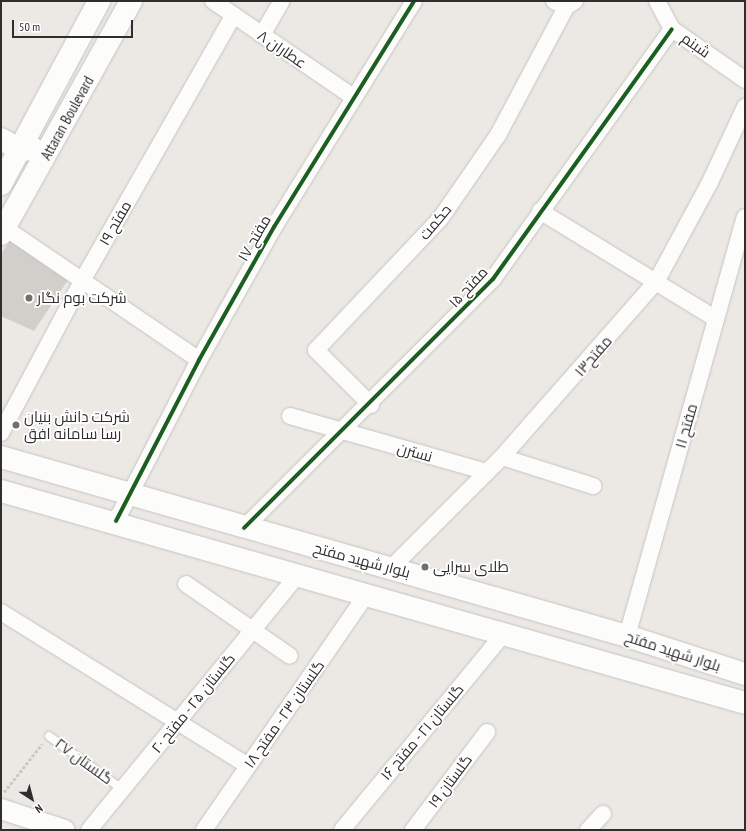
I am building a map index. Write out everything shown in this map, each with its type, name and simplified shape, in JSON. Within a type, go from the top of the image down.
[{"type":"main road","name":"Attaran Boulevard","points":[[3,177],[20,150],[99,1]]},
{"type":"main road","name":"Attaran Boulevard","points":[[3,231],[44,160],[131,1]]},
{"type":"main road","points":[[1,139],[20,150],[34,149],[44,160]]},
{"type":"main road","name":"بلوار شهید مفتح","points":[[1,457],[244,528],[392,568],[627,636],[745,674]]},
{"type":"main road","name":"بلوار شهید مفتح","points":[[1,491],[116,521],[365,598],[745,703]]},
{"type":"street","name":"عطاران ۸","points":[[213,1],[352,96]]},
{"type":"street","points":[[262,35],[282,1]]},
{"type":"street","name":"مفتح ۱۷","points":[[116,521],[199,360],[352,96],[414,1]]},
{"type":"street","name":"شبنم","points":[[657,1],[672,29],[745,80]]},
{"type":"street","name":"حکمت","points":[[370,405],[316,350],[440,219],[498,135],[565,3]]},
{"type":"street","name":"مفتح ۱۹","points":[[1,433],[82,281],[234,15]]},
{"type":"street","name":"مفتح ۱۵","points":[[244,528],[370,405],[493,279],[540,211],[672,29]]},
{"type":"street","name":"مفتح۱۳","points":[[392,568],[502,457],[656,282],[710,182],[745,107]]},
{"type":"street","points":[[540,211],[716,318]]},
{"type":"street","name":"مفتح ۱۱","points":[[627,636],[716,318],[744,224]]},
{"type":"street","points":[[3,231],[82,281],[199,360]]},
{"type":"street","name":"نسترن","points":[[290,416],[487,472]]},
{"type":"street","points":[[502,457],[593,486]]},
{"type":"street","name":"گلستان ۲۵ - مفتح ۲۰","points":[[89,830],[297,576]]},
{"type":"street","points":[[186,584],[290,656]]},
{"type":"street","name":"گلستان ۲۳ - مفتح ۱۸","points":[[204,830],[365,598]]},
{"type":"street","points":[[1,612],[248,766]]},
{"type":"street","name":"گلستان ۲۱ - مفتح ۱۶","points":[[342,830],[503,635]]},
{"type":"street","name":"گلستان ۱۹","points":[[413,830],[487,732]]},
{"type":"street","points":[[1,810],[65,830]]},
{"type":"street","points":[[588,830],[603,814]]},
{"type":"lane","name":"گلستان ۲۷","points":[[49,736],[122,789]]},
{"type":"building","name":"شرکت بوم نگار","points":[[10,240],[68,280],[34,331],[1,316],[1,254]]},
{"type":"cycle path","points":[[116,521],[199,360],[274,227],[414,1]]},
{"type":"cycle path","points":[[244,528],[493,279],[672,29]]},
{"type":"place","name":"شرکت بوم نگار","points":[[29,298]]},
{"type":"place","name":"شرکت دانش بنیان رسا سامانه افق","points":[[16,425]]},
{"type":"place","name":"طلای سرایی","points":[[425,567]]}]
